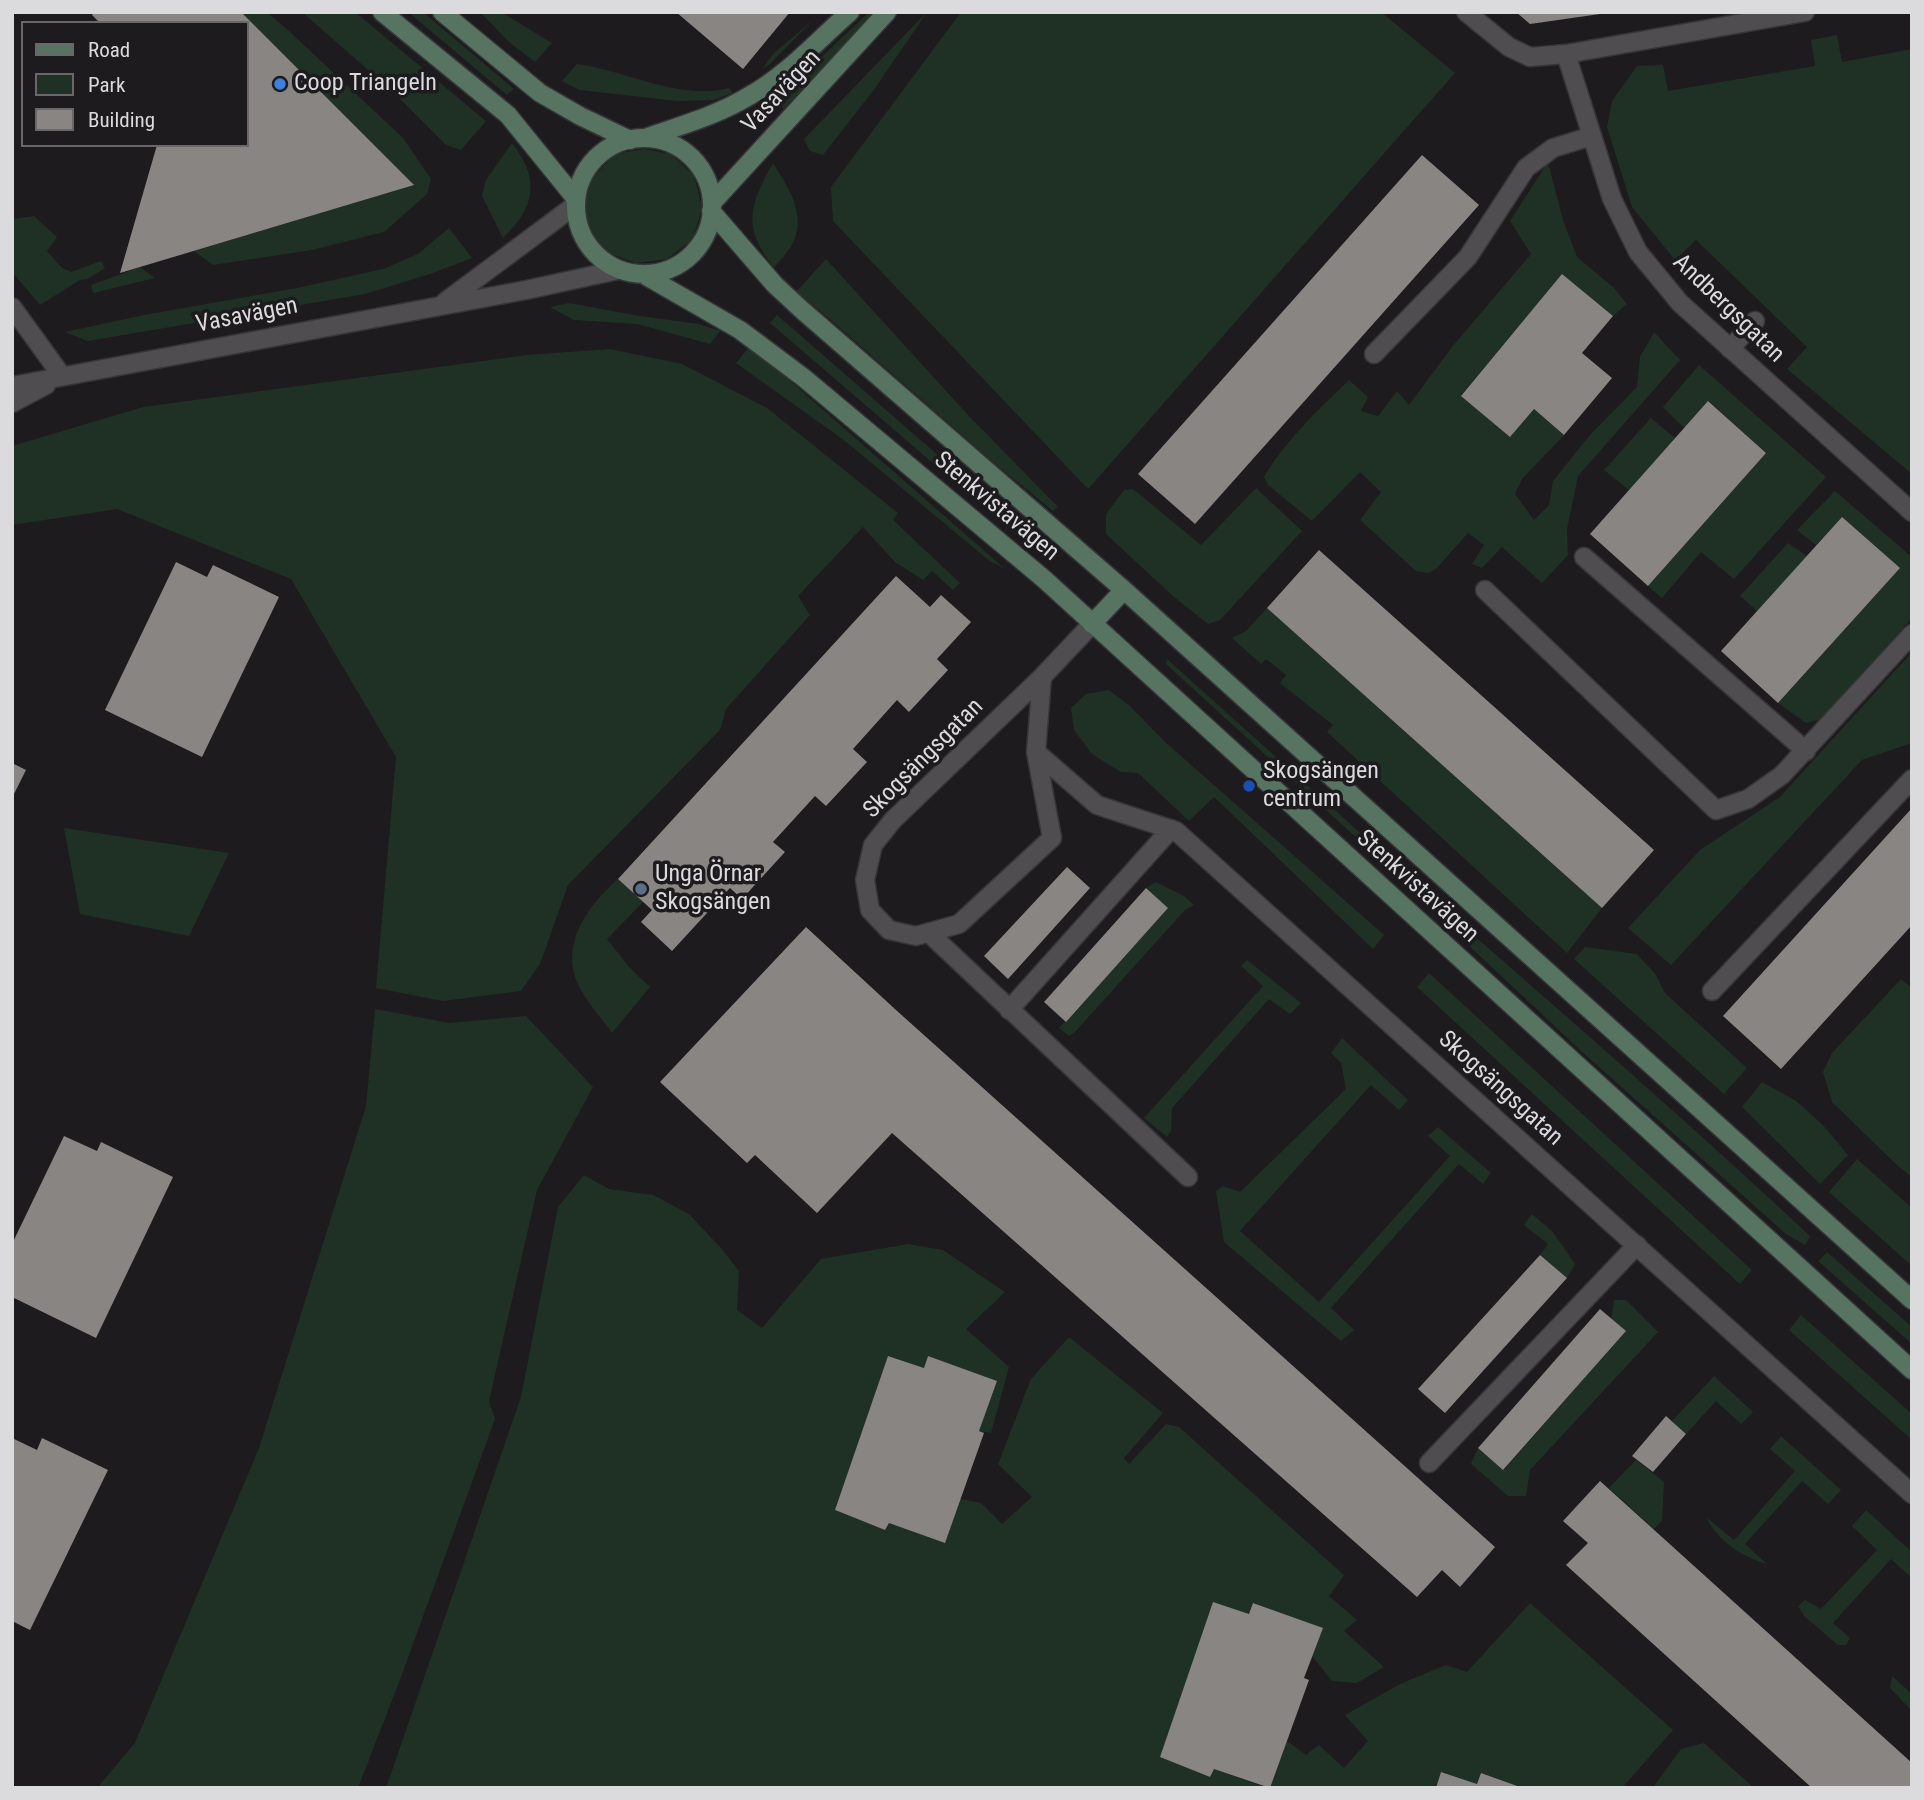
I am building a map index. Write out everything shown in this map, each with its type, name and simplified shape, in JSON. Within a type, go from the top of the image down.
[{"type":"main road","points":[[382,12],[508,115],[575,203]]},
{"type":"main road","points":[[442,12],[540,93],[580,116],[637,139]]},
{"type":"main road","name":"Vasavägen","points":[[637,139],[716,113],[750,96],[773,80],[850,12]]},
{"type":"main road","name":"Vasavägen","points":[[712,207],[887,12]]},
{"type":"main road","points":[[637,139],[662,140],[691,157],[702,170],[709,186],[712,207],[708,230],[695,253],[673,269],[646,276],[618,270],[594,254],[579,233],[575,203],[579,180],[595,158],[618,143],[637,139]]},
{"type":"main road","name":"Stenkvistavägen","points":[[712,207],[775,285],[802,310],[1124,590],[1912,1300]]},
{"type":"main road","name":"Stenkvistavägen","points":[[646,276],[740,330],[804,378],[1033,570],[1912,1370]]},
{"type":"main road","points":[[1092,624],[1124,590]]},
{"type":"street","points":[[1466,12],[1509,47],[1530,57],[1566,54],[1804,12]]},
{"type":"street","name":"Andbergsgatan","points":[[1566,54],[1612,199],[1638,252],[1680,303],[1912,512]]},
{"type":"street","points":[[1374,354],[1468,257],[1526,169],[1553,148],[1592,136]]},
{"type":"street","name":"Vasavägen","points":[[442,304],[575,203]]},
{"type":"street","name":"Vasavägen","points":[[12,386],[527,290],[618,270]]},
{"type":"street","points":[[12,307],[62,376]]},
{"type":"street","points":[[1730,349],[1755,321]]},
{"type":"street","name":"Vasavägen","points":[[12,404],[62,376]]},
{"type":"street","points":[[1584,557],[1806,751]]},
{"type":"street","points":[[1485,590],[1716,810],[1748,799],[1782,775],[1912,635]]},
{"type":"street","name":"Skogsängsgatan","points":[[1042,677],[1036,752],[1052,838],[959,924],[916,936],[889,930],[870,910],[865,880],[873,845],[893,820],[1042,677],[1092,624]]},
{"type":"street","name":"Skogsängsgatan","points":[[1036,752],[1097,806],[1177,831],[1912,1494]]},
{"type":"street","points":[[1712,991],[1912,779]]},
{"type":"street","points":[[1009,1010],[1171,828]]},
{"type":"street","points":[[929,933],[1188,1177]]},
{"type":"street","points":[[1429,1463],[1637,1245]]},
{"type":"green space","points":[[241,12],[267,12],[290,32],[403,138],[431,179],[427,194],[384,232],[312,250],[213,265],[194,251],[413,185]]},
{"type":"green space","points":[[302,12],[355,12],[486,121],[461,150],[446,145],[390,89]]},
{"type":"green space","points":[[408,12],[423,12],[514,89],[507,95]]},
{"type":"green space","points":[[480,12],[501,12],[552,43],[535,62],[509,42]]},
{"type":"green space","points":[[869,12],[875,12],[831,62],[783,109],[777,99]]},
{"type":"green space","points":[[927,12],[876,87],[823,155],[810,151],[804,139]]},
{"type":"green space","points":[[961,12],[1381,12],[1455,73],[1088,489],[833,221],[831,187]]},
{"type":"green space","points":[[813,20],[770,64],[762,69],[773,54]]},
{"type":"green space","points":[[1837,35],[1842,62],[1912,49],[1912,474],[1787,369],[1807,347],[1696,240],[1675,260],[1632,207],[1607,127],[1612,101],[1637,66],[1663,65],[1668,91],[1815,66],[1811,40]]},
{"type":"green space","points":[[577,64],[673,88],[710,91],[729,88],[733,93],[713,100],[677,101],[580,90],[562,81]]},
{"type":"green space","points":[[512,143],[527,169],[530,193],[522,215],[503,238],[482,196],[486,180]]},
{"type":"green space","points":[[644,149],[670,154],[694,175],[702,208],[693,239],[667,259],[636,263],[605,252],[588,232],[584,207],[590,180],[615,154]]},
{"type":"green space","points":[[1548,162],[1563,220],[1577,257],[1613,287],[1627,304],[1613,316],[1562,275],[1461,395],[1510,436],[1534,409],[1564,435],[1522,479],[1515,494],[1534,520],[1549,505],[1553,481],[1589,436],[1637,387],[1640,357],[1654,332],[1680,360],[1578,476],[1567,529],[1568,555],[1542,583],[1502,547],[1482,568],[1472,564],[1484,545],[1468,533],[1436,569],[1428,573],[1416,571],[1360,520],[1381,492],[1360,472],[1312,521],[1268,485],[1264,477],[1292,438],[1349,380],[1368,397],[1361,411],[1378,416],[1397,391],[1409,405],[1452,347],[1531,254],[1510,221]]},
{"type":"green space","points":[[773,163],[793,200],[798,220],[794,241],[774,268],[757,240],[752,216],[754,204]]},
{"type":"green space","points":[[34,216],[57,237],[47,251],[62,268],[71,272],[101,261],[105,268],[40,305],[12,272],[12,219]]},
{"type":"green space","points":[[449,228],[472,258],[365,294],[88,341],[65,332],[383,269],[418,254]]},
{"type":"green space","points":[[826,259],[968,415],[1058,507],[1053,511],[992,461],[796,292]]},
{"type":"green space","points":[[140,267],[155,278],[93,293],[91,285]]},
{"type":"green space","points":[[569,303],[699,324],[720,331],[710,344],[637,324],[574,320],[550,307]]},
{"type":"green space","points":[[777,315],[1033,538],[1028,545],[770,323]]},
{"type":"green space","points":[[750,346],[1004,568],[991,562],[845,441],[736,363]]},
{"type":"green space","points":[[610,349],[682,364],[767,408],[898,513],[893,520],[960,583],[953,590],[932,571],[923,580],[895,562],[863,527],[798,596],[810,615],[726,709],[720,730],[568,885],[540,964],[521,991],[443,1001],[376,988],[396,757],[291,579],[117,509],[12,525],[12,446],[143,407],[527,355]]},
{"type":"green space","points":[[1699,365],[1826,477],[1734,579],[1701,552],[1662,598],[1648,586],[1766,453],[1709,401],[1684,428],[1663,407]]},
{"type":"green space","points":[[1651,418],[1675,438],[1629,490],[1604,470]]},
{"type":"green space","points":[[1256,488],[1302,531],[1220,620],[1208,624],[1174,597],[1106,534],[1106,514],[1124,490],[1133,489],[1201,545]]},
{"type":"green space","points":[[1835,491],[1912,557],[1912,618],[1821,719],[1806,723],[1778,703],[1899,569],[1842,517],[1816,545],[1797,530]]},
{"type":"green space","points":[[1788,543],[1807,556],[1757,611],[1740,596]]},
{"type":"green space","points":[[1267,608],[1602,908],[1567,953],[1327,732],[1333,725],[1280,683],[1286,675],[1266,659],[1261,664],[1232,638],[1246,631]]},
{"type":"green space","points":[[1912,652],[1912,743],[1862,760],[1671,965],[1628,928],[1700,850],[1780,797]]},
{"type":"green space","points":[[1167,659],[1436,901],[1430,905],[1166,664]]},
{"type":"green space","points":[[1109,690],[1384,935],[1373,949],[1214,797],[1189,821],[1138,773],[1121,772],[1092,754],[1074,730],[1071,708],[1086,694]]},
{"type":"green space","points":[[64,828],[229,853],[189,936],[80,914]]},
{"type":"green space","points":[[618,879],[643,902],[607,939],[630,968],[650,987],[612,1033],[583,993],[575,977],[572,961],[578,931],[585,916]]},
{"type":"green space","points":[[1156,882],[1184,896],[1194,905],[1185,910],[1069,1036],[1059,1028],[1168,908],[1146,888]]},
{"type":"green space","points":[[1451,919],[1456,920],[1545,998],[1767,1196],[1810,1236],[1805,1245],[1786,1234],[1580,1050],[1449,927]]},
{"type":"green space","points":[[1585,947],[1637,954],[1656,975],[1665,993],[1747,1068],[1724,1094],[1574,959]]},
{"type":"green space","points":[[1247,960],[1301,1003],[1290,1014],[1269,999],[1172,1108],[1171,1131],[1167,1137],[1144,1118],[1263,986],[1241,966]]},
{"type":"green space","points":[[1429,973],[1752,1270],[1740,1284],[1417,987]]},
{"type":"green space","points":[[1901,979],[1912,988],[1912,1177],[1832,1102],[1823,1072],[1832,1053]]},
{"type":"green space","points":[[375,1009],[449,1023],[526,1016],[593,1087],[537,1190],[489,1401],[495,1419],[358,1788],[97,1788],[135,1743],[259,1448],[366,1106]]},
{"type":"green space","points":[[1342,1038],[1408,1100],[1399,1110],[1371,1085],[1240,1231],[1319,1302],[1450,1156],[1428,1136],[1438,1127],[1491,1173],[1483,1184],[1459,1164],[1331,1308],[1354,1330],[1341,1341],[1224,1242],[1216,1191],[1223,1186],[1240,1192],[1346,1089],[1341,1063],[1331,1053]]},
{"type":"green space","points":[[1762,1082],[1796,1101],[1822,1124],[1848,1155],[1820,1184],[1742,1107]]},
{"type":"green space","points":[[1857,1159],[1912,1208],[1912,1266],[1829,1192]]},
{"type":"green space","points":[[584,1175],[609,1189],[653,1195],[689,1214],[739,1271],[737,1310],[762,1328],[821,1259],[908,1244],[943,1250],[1005,1292],[966,1329],[1009,1367],[991,1433],[979,1431],[997,1381],[928,1356],[924,1368],[889,1356],[836,1511],[885,1530],[889,1523],[961,1499],[981,1503],[1002,1524],[1032,1497],[998,1464],[1031,1379],[1069,1337],[1163,1413],[1124,1458],[1129,1464],[1166,1424],[1179,1427],[1344,1575],[1329,1596],[1357,1620],[1344,1631],[1384,1667],[1357,1683],[1332,1681],[1312,1656],[1322,1628],[1254,1603],[1249,1614],[1213,1603],[1160,1757],[1210,1777],[1214,1769],[1267,1788],[386,1788],[521,1397],[558,1207]]},
{"type":"green space","points":[[1532,1214],[1553,1232],[1575,1264],[1567,1278],[1540,1255],[1548,1244],[1524,1225]]},
{"type":"green space","points":[[1827,1252],[1912,1327],[1912,1344],[1818,1261]]},
{"type":"green space","points":[[1614,1300],[1626,1300],[1658,1332],[1530,1470],[1526,1496],[1508,1496],[1471,1464],[1478,1448],[1504,1470],[1625,1332],[1611,1319]]},
{"type":"green space","points":[[1801,1315],[1912,1414],[1912,1440],[1789,1330]]},
{"type":"green space","points":[[1714,1376],[1753,1412],[1741,1424],[1716,1401],[1686,1434],[1672,1421]]},
{"type":"green space","points":[[1781,1436],[1841,1490],[1828,1504],[1802,1481],[1745,1544],[1767,1564],[1749,1557],[1724,1541],[1706,1517],[1734,1540],[1795,1471],[1770,1449]]},
{"type":"green space","points":[[1636,1460],[1664,1482],[1662,1521],[1654,1529],[1609,1488]]},
{"type":"green space","points":[[1866,1510],[1912,1552],[1912,1578],[1891,1559],[1833,1623],[1850,1638],[1846,1645],[1838,1645],[1804,1616],[1798,1606],[1805,1600],[1821,1609],[1877,1550],[1852,1526]]},
{"type":"green space","points":[[1530,1603],[1673,1730],[1622,1788],[1524,1788],[1482,1773],[1477,1784],[1442,1772],[1436,1788],[1270,1788],[1287,1741],[1306,1755],[1319,1745],[1344,1768],[1368,1741],[1345,1715],[1400,1684],[1446,1665],[1467,1672]]},
{"type":"green space","points":[[1892,1676],[1912,1694],[1912,1711],[1890,1688]]},
{"type":"green space","points":[[1704,1743],[1754,1788],[1654,1786],[1681,1749]]},
{"type":"building","name":"Coop Triangeln","points":[[94,12],[241,12],[414,185],[120,273],[156,147],[248,147],[248,21],[98,21],[92,15]]},
{"type":"building","points":[[676,12],[790,12],[743,69]]},
{"type":"building","points":[[1516,12],[1600,12],[1600,14],[1530,24]]},
{"type":"building","points":[[1422,155],[1479,205],[1195,524],[1138,474]]},
{"type":"building","points":[[1562,274],[1613,316],[1582,353],[1612,378],[1564,435],[1534,409],[1510,437],[1461,396]]},
{"type":"building","points":[[1708,401],[1766,453],[1648,586],[1590,534]]},
{"type":"building","points":[[1842,517],[1900,568],[1778,703],[1721,651]]},
{"type":"building","points":[[1319,550],[1654,850],[1602,908],[1267,608]]},
{"type":"building","points":[[176,562],[207,577],[213,565],[279,597],[202,757],[105,710]]},
{"type":"building","points":[[896,576],[930,607],[941,595],[971,622],[937,659],[948,670],[909,712],[897,700],[853,749],[867,762],[826,806],[815,796],[773,842],[785,852],[742,899],[730,888],[672,951],[641,922],[652,910],[618,879]]},
{"type":"building","points":[[12,763],[26,770],[12,798]]},
{"type":"building","points":[[1912,808],[1912,925],[1781,1069],[1723,1016]]},
{"type":"building","points":[[1067,867],[1090,888],[1008,979],[984,956]]},
{"type":"building","points":[[1146,888],[1168,908],[1066,1022],[1044,1002]]},
{"type":"building","points":[[806,927],[1495,1547],[1460,1587],[1442,1570],[1417,1597],[892,1133],[817,1213],[755,1155],[747,1163],[660,1082]]},
{"type":"building","points":[[64,1136],[97,1151],[101,1142],[173,1177],[96,1338],[12,1297],[12,1244]]},
{"type":"building","points":[[1540,1255],[1567,1278],[1445,1413],[1418,1389]]},
{"type":"building","points":[[1600,1309],[1626,1331],[1503,1470],[1478,1448]]},
{"type":"building","points":[[888,1356],[924,1368],[928,1356],[997,1381],[979,1431],[984,1433],[945,1543],[889,1523],[885,1530],[835,1510]]},
{"type":"building","points":[[1666,1416],[1686,1434],[1653,1472],[1632,1456]]},
{"type":"building","points":[[12,1438],[37,1450],[42,1438],[108,1470],[30,1630],[12,1621]]},
{"type":"building","points":[[1600,1481],[1912,1763],[1912,1788],[1812,1788],[1566,1565],[1588,1543],[1563,1521]]},
{"type":"building","points":[[1213,1602],[1249,1614],[1253,1603],[1323,1628],[1304,1678],[1309,1680],[1270,1788],[1214,1769],[1210,1777],[1160,1757]]},
{"type":"building","points":[[1441,1772],[1477,1784],[1481,1773],[1523,1788],[1436,1788]]},
{"type":"place","name":"Coop Triangeln","points":[[280,84]]},
{"type":"place","name":"Skogsängen centrum","points":[[1249,786]]},
{"type":"place","name":"Unga Örnar Skogsängen","points":[[641,889]]}]
